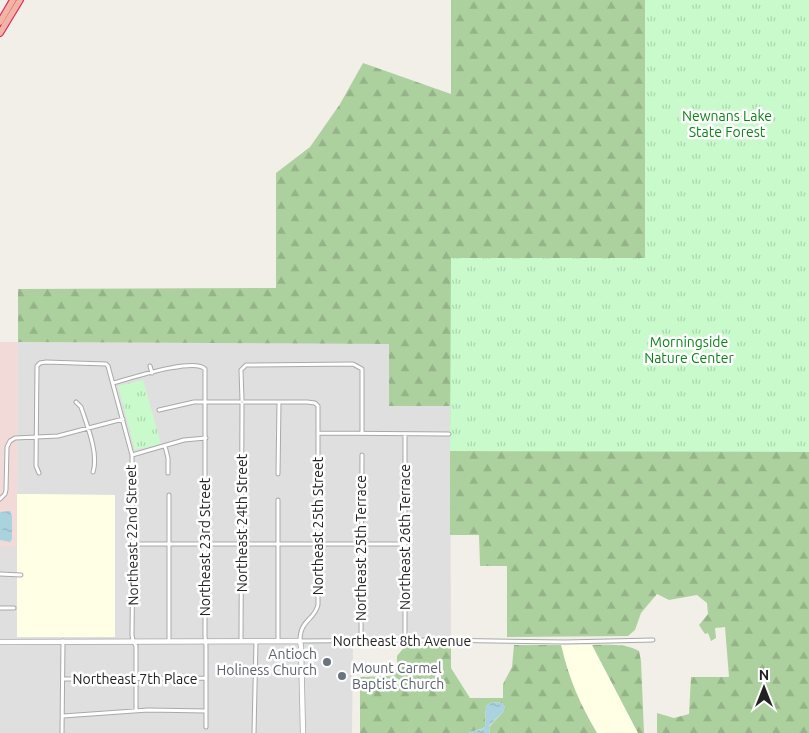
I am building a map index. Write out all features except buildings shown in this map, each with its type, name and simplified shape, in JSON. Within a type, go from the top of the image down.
[{"type":"highway","points":[[0,22],[13,0]]},
{"type":"highway","points":[[0,33],[20,0]]},
{"type":"street","name":"Northeast 22nd Street","points":[[36,438],[37,366],[40,363],[46,362],[106,364],[132,454],[133,641],[136,646],[136,711]]},
{"type":"street","name":"Northeast 23rd Street","points":[[152,373],[195,364],[204,366],[205,372],[206,727]]},
{"type":"street","name":"Northeast 24th Street","points":[[241,642],[241,370],[246,365],[354,364],[362,369],[362,434]]},
{"type":"street","points":[[113,383],[152,373],[150,366]]},
{"type":"street","points":[[206,398],[214,401]]},
{"type":"street","points":[[76,402],[81,406],[95,456],[96,464],[92,472]]},
{"type":"street","points":[[159,410],[187,402],[279,402],[278,474]]},
{"type":"street","name":"Northeast 25th Street","points":[[279,402],[307,402],[316,404],[318,412],[318,605],[314,613],[301,627],[302,733]]},
{"type":"street","points":[[0,499],[6,490],[7,447],[14,438],[58,436],[123,418]]},
{"type":"street","points":[[319,433],[449,434]]},
{"type":"street","name":"Northeast 26th Terrace","points":[[404,434],[405,641]]},
{"type":"street","points":[[36,438],[36,466],[39,473]]},
{"type":"street","points":[[132,454],[194,438],[206,438]]},
{"type":"street","points":[[165,446],[168,458],[168,473]]},
{"type":"street","name":"Northeast 25th Terrace","points":[[361,641],[362,455]]},
{"type":"street","points":[[169,641],[170,495]]},
{"type":"street","points":[[278,500],[278,642]]},
{"type":"street","points":[[133,544],[404,544]]},
{"type":"street","points":[[0,574],[21,575]]},
{"type":"street","points":[[0,608],[14,608]]},
{"type":"street","name":"Northeast 8th Avenue","points":[[0,642],[565,642],[653,640]]},
{"type":"street","points":[[62,733],[63,641]]},
{"type":"street","points":[[254,733],[256,642]]},
{"type":"street","name":"Northeast 7th Place","points":[[63,679],[206,678]]},
{"type":"street","points":[[63,716],[136,711],[206,711]]},
{"type":"shaded area","points":[[0,342],[18,342],[17,547],[0,547]]},
{"type":"shaded area","points":[[18,342],[389,344],[389,406],[450,406],[451,645],[353,644],[352,733],[0,733],[0,547],[17,547],[17,637],[115,637],[115,495],[17,494]]},
{"type":"shaded area","points":[[17,494],[115,495],[115,637],[17,637]]},
{"type":"shaded area","points":[[561,645],[592,645],[638,733],[597,733],[580,704],[567,672]]},
{"type":"green space","name":"Newnans Lake State Forest","points":[[451,0],[809,0],[809,733],[657,733],[657,713],[674,718],[689,714],[691,677],[729,677],[725,627],[715,628],[716,638],[711,641],[708,633],[705,634],[699,625],[708,614],[707,603],[697,595],[669,600],[657,594],[641,613],[635,630],[628,636],[507,637],[507,566],[480,566],[479,535],[450,535],[450,406],[389,406],[389,344],[18,342],[18,289],[276,288],[276,173],[310,147],[340,104],[363,63],[451,94]]},
{"type":"green space","name":"Morningside Nature Center","points":[[645,0],[809,0],[809,452],[450,451],[451,258],[645,258]]},
{"type":"green space","points":[[143,380],[161,444],[135,450],[118,386]]},
{"type":"green space","points":[[406,645],[451,645],[451,668],[470,698],[503,698],[503,684],[512,667],[514,645],[561,645],[576,691],[597,733],[490,733],[489,727],[503,712],[505,707],[502,703],[492,702],[486,706],[485,727],[469,733],[360,733],[360,677],[390,676],[397,668],[397,656]]},
{"type":"green space","points":[[592,645],[622,646],[639,651],[644,733],[638,733]]},
{"type":"water","points":[[10,511],[12,516],[12,539],[10,542],[0,540],[0,512]]},
{"type":"water","points":[[492,702],[502,703],[505,707],[503,712],[489,726],[490,733],[469,733],[485,727],[486,706]]},
{"type":"place","name":"Antioch Holiness Church","points":[[327,662]]},
{"type":"place","name":"Mount Carmel Baptist Church","points":[[342,676]]}]
